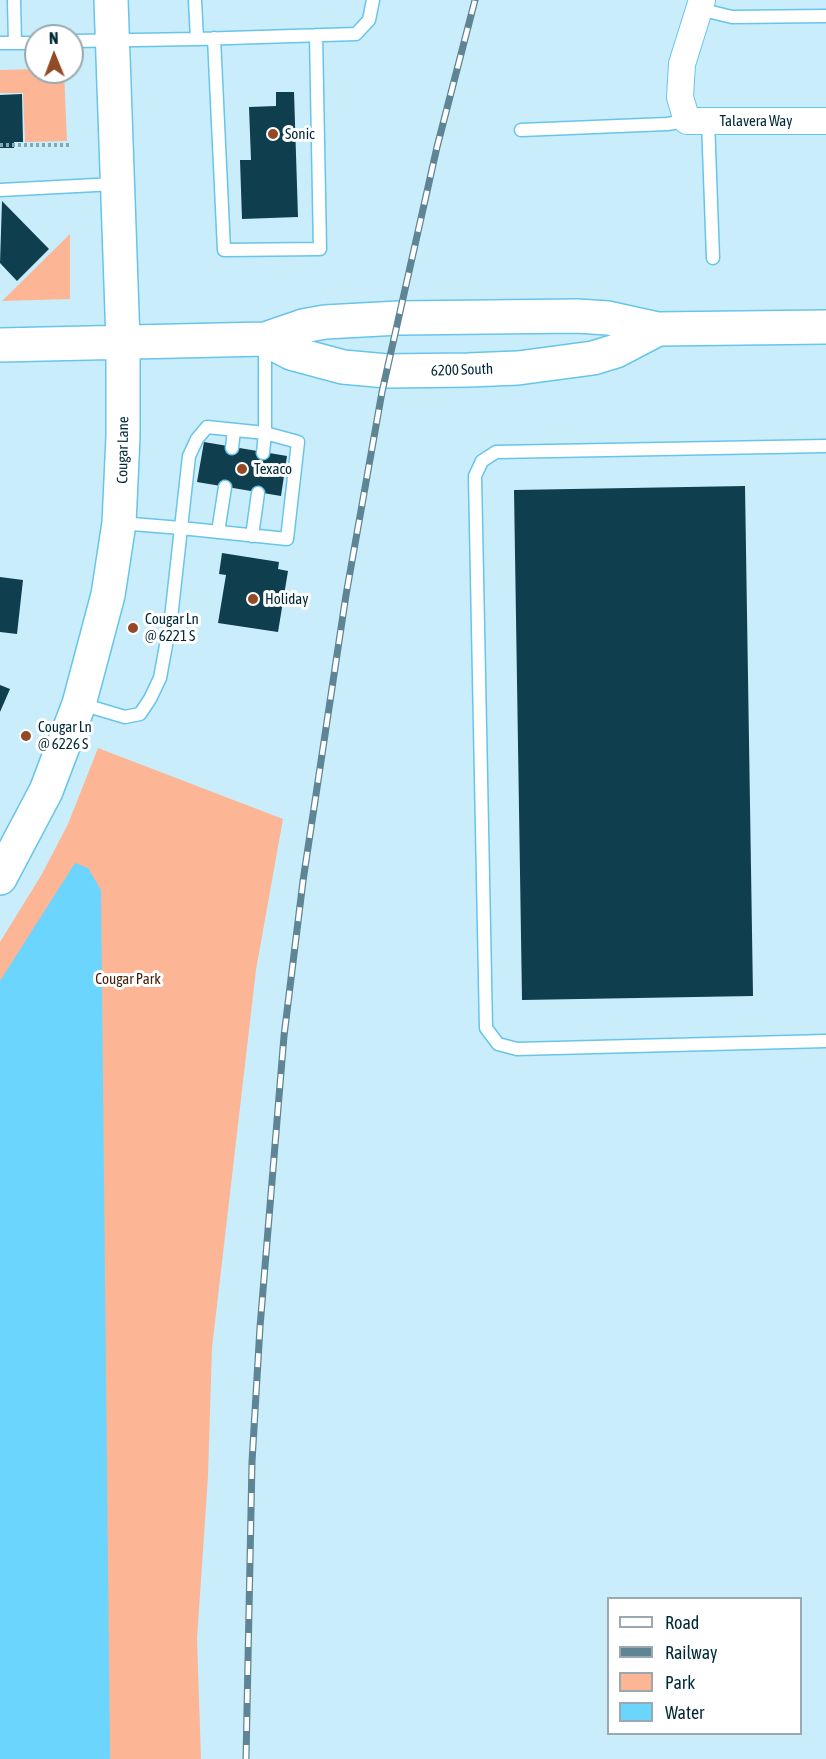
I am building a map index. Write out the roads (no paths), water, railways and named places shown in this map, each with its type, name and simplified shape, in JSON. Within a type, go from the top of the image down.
[{"type":"main road","name":"Cougar Lane","points":[[0,878],[46,791],[80,704],[108,595],[119,523],[123,448],[123,341],[111,0]]},
{"type":"main road","name":"6200 South","points":[[0,345],[265,339],[314,324],[399,318],[577,316],[608,318],[658,328],[826,327]]},
{"type":"main road","name":"6200 South","points":[[265,339],[291,352],[343,368],[387,371],[468,370],[528,367],[592,358],[616,351],[658,328]]},
{"type":"street","points":[[697,121],[680,97],[682,64],[700,4]]},
{"type":"street","name":"Talavera Way","points":[[697,121],[826,121]]},
{"type":"lane","points":[[14,0],[15,43]]},
{"type":"lane","points":[[195,0],[197,39]]},
{"type":"lane","points":[[84,41],[356,34],[369,20],[373,0]]},
{"type":"lane","points":[[700,4],[732,17],[826,16]]},
{"type":"lane","points":[[214,38],[224,250],[320,249],[316,35]]},
{"type":"lane","points":[[0,43],[24,43]]},
{"type":"lane","points":[[521,130],[697,121],[713,258]]},
{"type":"lane","points":[[0,190],[116,184]]},
{"type":"lane","points":[[263,453],[265,339]]},
{"type":"lane","points":[[80,704],[125,717],[140,714],[160,678],[181,528],[189,456],[197,439],[207,427],[265,433],[298,442],[287,539],[181,528],[119,523]]},
{"type":"lane","points":[[232,448],[234,430]]},
{"type":"lane","points":[[826,446],[496,452],[482,461],[475,476],[486,1028],[498,1044],[517,1049],[826,1041]]},
{"type":"lane","points":[[218,532],[225,487]]},
{"type":"lane","points":[[252,536],[258,493]]},
{"type":"water","points":[[75,863],[88,868],[101,890],[110,1759],[0,1759],[0,981]]},
{"type":"railway","points":[[246,1759],[252,1462],[260,1327],[284,1036],[303,881],[346,595],[382,392],[437,147],[475,0]]},
{"type":"place","name":"Sonic","points":[[273,134]]},
{"type":"place","name":"Texaco","points":[[242,469]]},
{"type":"place","name":"Holiday","points":[[253,599]]},
{"type":"place","name":"Cougar Ln @ 6221 S","points":[[133,628]]},
{"type":"place","name":"Cougar Ln @ 6226 S","points":[[26,736]]},
{"type":"park label","name":"Cougar Park","points":[[128,979]]}]
